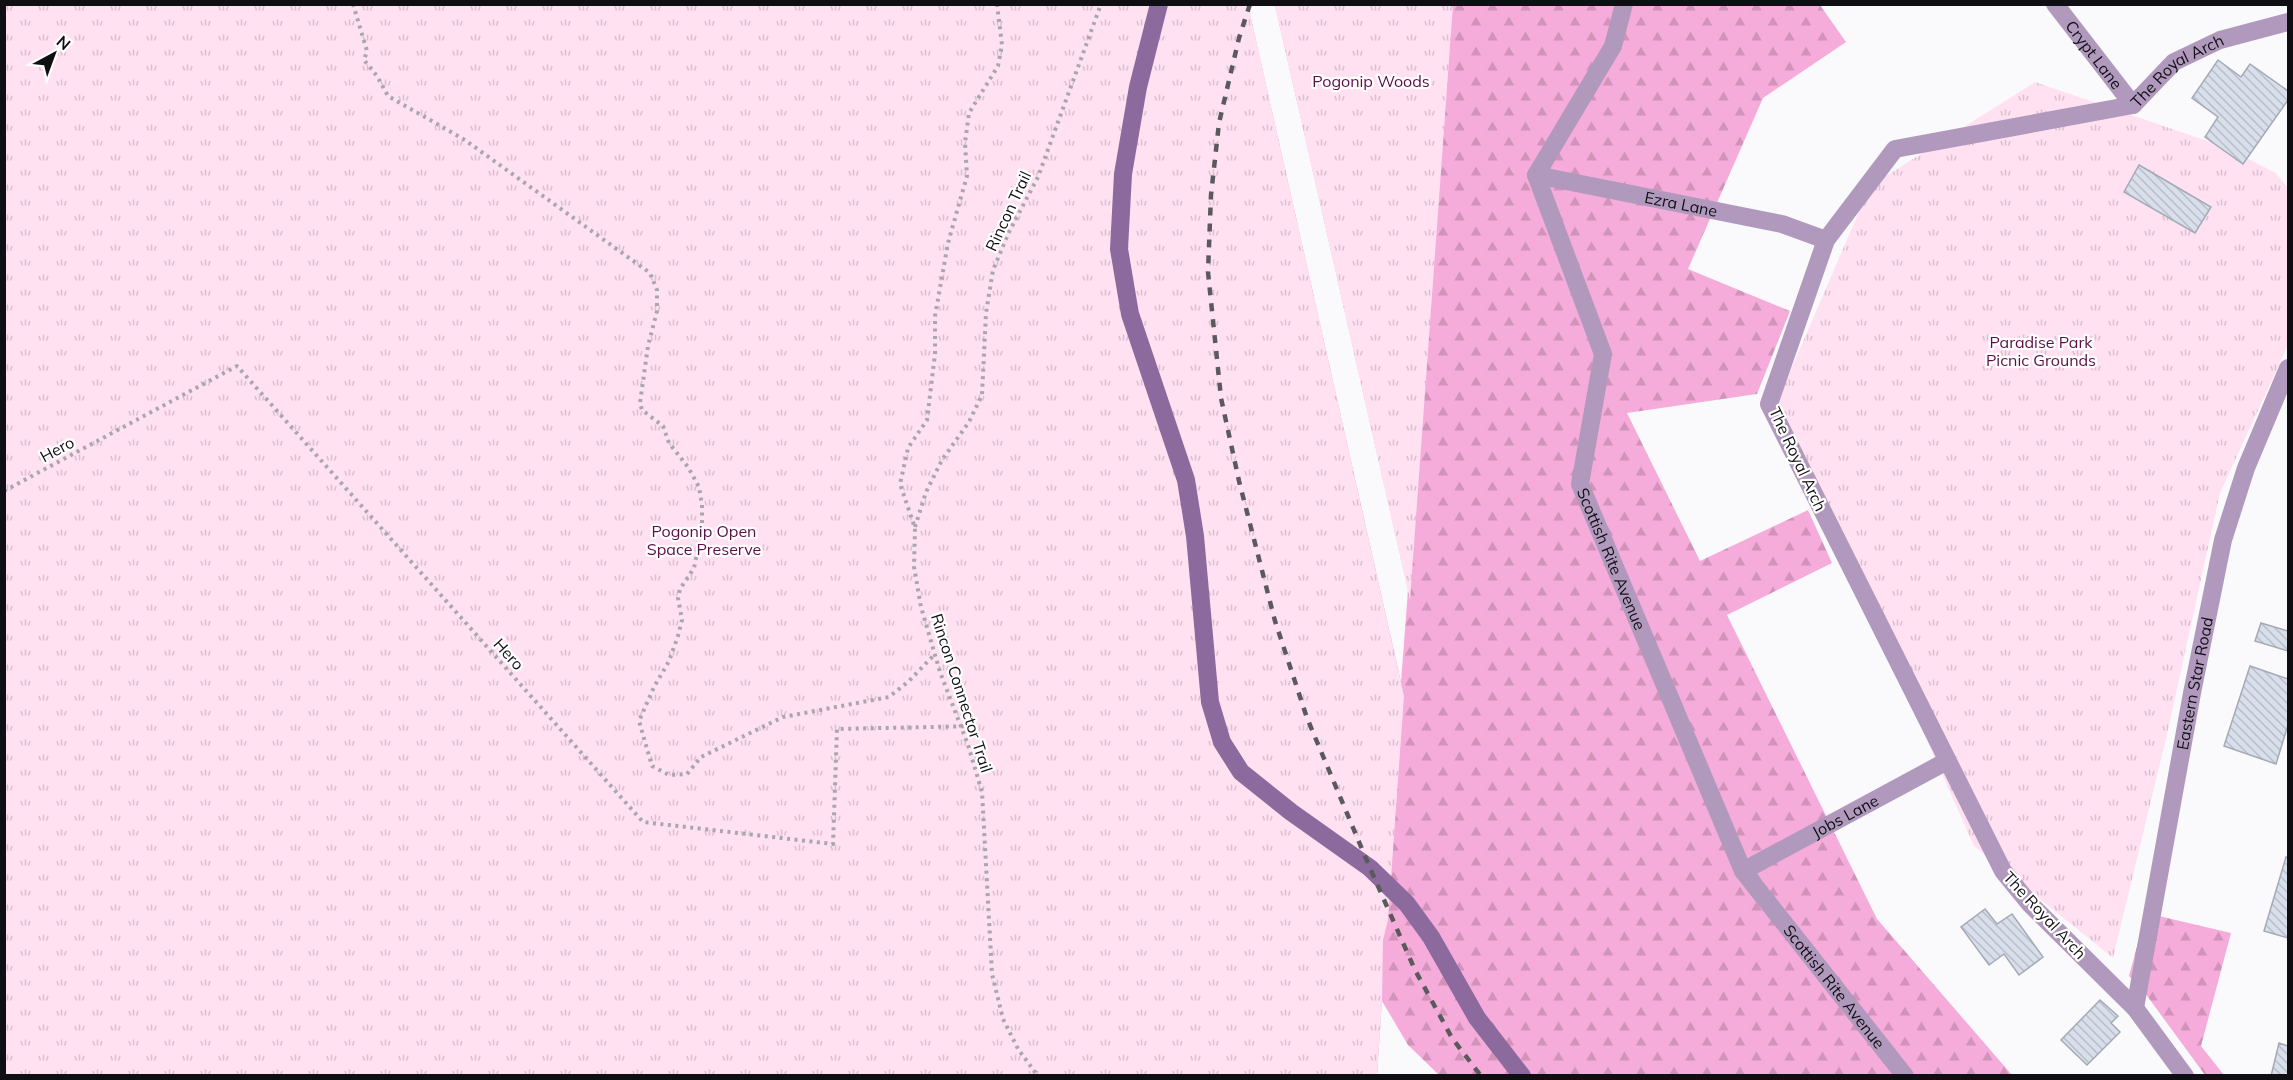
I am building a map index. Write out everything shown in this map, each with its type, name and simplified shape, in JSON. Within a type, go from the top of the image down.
[{"type":"main road","points":[[1159,4],[1138,87],[1123,174],[1119,249],[1130,314],[1186,480],[1195,536],[1209,702],[1222,742],[1241,772],[1291,812],[1370,868],[1407,904],[1431,937],[1477,1018],[1522,1076]]},
{"type":"street","points":[[1536,175],[1613,46],[1624,4]]},
{"type":"street","name":"Crypt Lane","points":[[2055,4],[2133,105]]},
{"type":"street","name":"The Royal Arch","points":[[2185,1076],[2135,1008],[2030,904],[2002,871],[1769,404],[1826,240],[1895,149],[2133,105],[2174,62],[2220,40],[2289,22]]},
{"type":"street","name":"Ezra Lane","points":[[1536,175],[1782,224],[1826,240]]},
{"type":"street","name":"Scottish Rite Avenue","points":[[1536,175],[1603,354],[1580,484],[1743,871],[1905,1076]]},
{"type":"street","name":"Eastern Star Road","points":[[2135,1008],[2192,693],[2223,540],[2246,468],[2288,368]]},
{"type":"street","name":"Jobs Lane","points":[[1743,871],[1947,761]]},
{"type":"path","points":[[354,4],[367,51],[364,60],[377,76],[388,96],[465,140],[650,273],[657,290],[657,311],[648,346],[640,403],[642,410],[663,426],[669,443],[688,467],[699,487],[702,528],[694,568],[680,589],[678,598],[682,620],[678,636],[669,661],[639,721],[652,766],[669,775],[687,774],[701,757],[783,717],[890,697],[935,654]]},
{"type":"path","name":"Rincon Connector Trail","points":[[997,4],[1002,45],[998,66],[969,113],[965,143],[967,176],[948,243],[935,316],[935,354],[927,420],[908,448],[900,484],[915,528],[914,567],[921,607],[982,792],[992,974],[1003,1019],[1018,1049],[1038,1076]]},
{"type":"path","name":"Rincon Trail","points":[[915,528],[926,492],[942,460],[969,422],[982,395],[986,313],[993,270],[1008,232],[1038,177],[1101,4]]},
{"type":"path","name":"Hero","points":[[4,491],[237,366],[643,822],[832,844],[837,729],[976,726]]},
{"type":"green space","name":"Pogonip Open Space Preserve","points":[[5,5],[1248,5],[1401,682],[1408,590],[1275,5],[1820,5],[1846,42],[1763,98],[1688,269],[1790,311],[1757,394],[1627,413],[1700,561],[1808,510],[1832,563],[1727,615],[1877,919],[2012,1075],[1439,1075],[1408,1045],[1382,1001],[1377,1075],[5,1076]]},
{"type":"green space","name":"Pogonip Open Space Preserve","points":[[5,5],[1248,5],[1404,696],[1388,920],[1383,940],[1377,1075],[5,1076]]},
{"type":"green space","name":"Pogonip Woods","points":[[1275,5],[1453,5],[1410,600]]},
{"type":"green space","name":"Paradise Park Picnic Grounds","points":[[2035,82],[2225,147],[2276,173],[2288,188],[2288,345],[2220,493],[2168,730],[2113,958],[1974,846],[1777,402],[1870,186]]},
{"type":"green space","points":[[2146,913],[2231,933],[2201,1046],[2224,1075],[2205,1075],[2142,989],[2129,976]]},
{"type":"building","points":[[2218,60],[2241,77],[2250,64],[2288,91],[2288,100],[2243,164],[2205,137],[2218,117],[2192,98]]},
{"type":"building","points":[[2139,165],[2211,207],[2195,233],[2124,192]]},
{"type":"building","points":[[2261,623],[2288,631],[2288,651],[2255,641]]},
{"type":"building","points":[[2250,666],[2288,679],[2288,725],[2276,764],[2224,746]]},
{"type":"building","points":[[2286,857],[2288,858],[2288,938],[2264,931]]},
{"type":"building","points":[[1985,909],[1997,924],[2012,914],[2043,957],[2019,975],[2004,954],[1989,965],[1961,927]]},
{"type":"building","points":[[2100,1000],[2118,1016],[2111,1023],[2120,1032],[2087,1065],[2061,1040]]},
{"type":"building","points":[[2279,1043],[2288,1046],[2288,1076],[2271,1076]]},
{"type":"railway","points":[[1250,4],[1239,38],[1219,123],[1211,195],[1208,272],[1221,398],[1239,481],[1275,621],[1307,718],[1415,970],[1452,1038],[1481,1076]]}]
